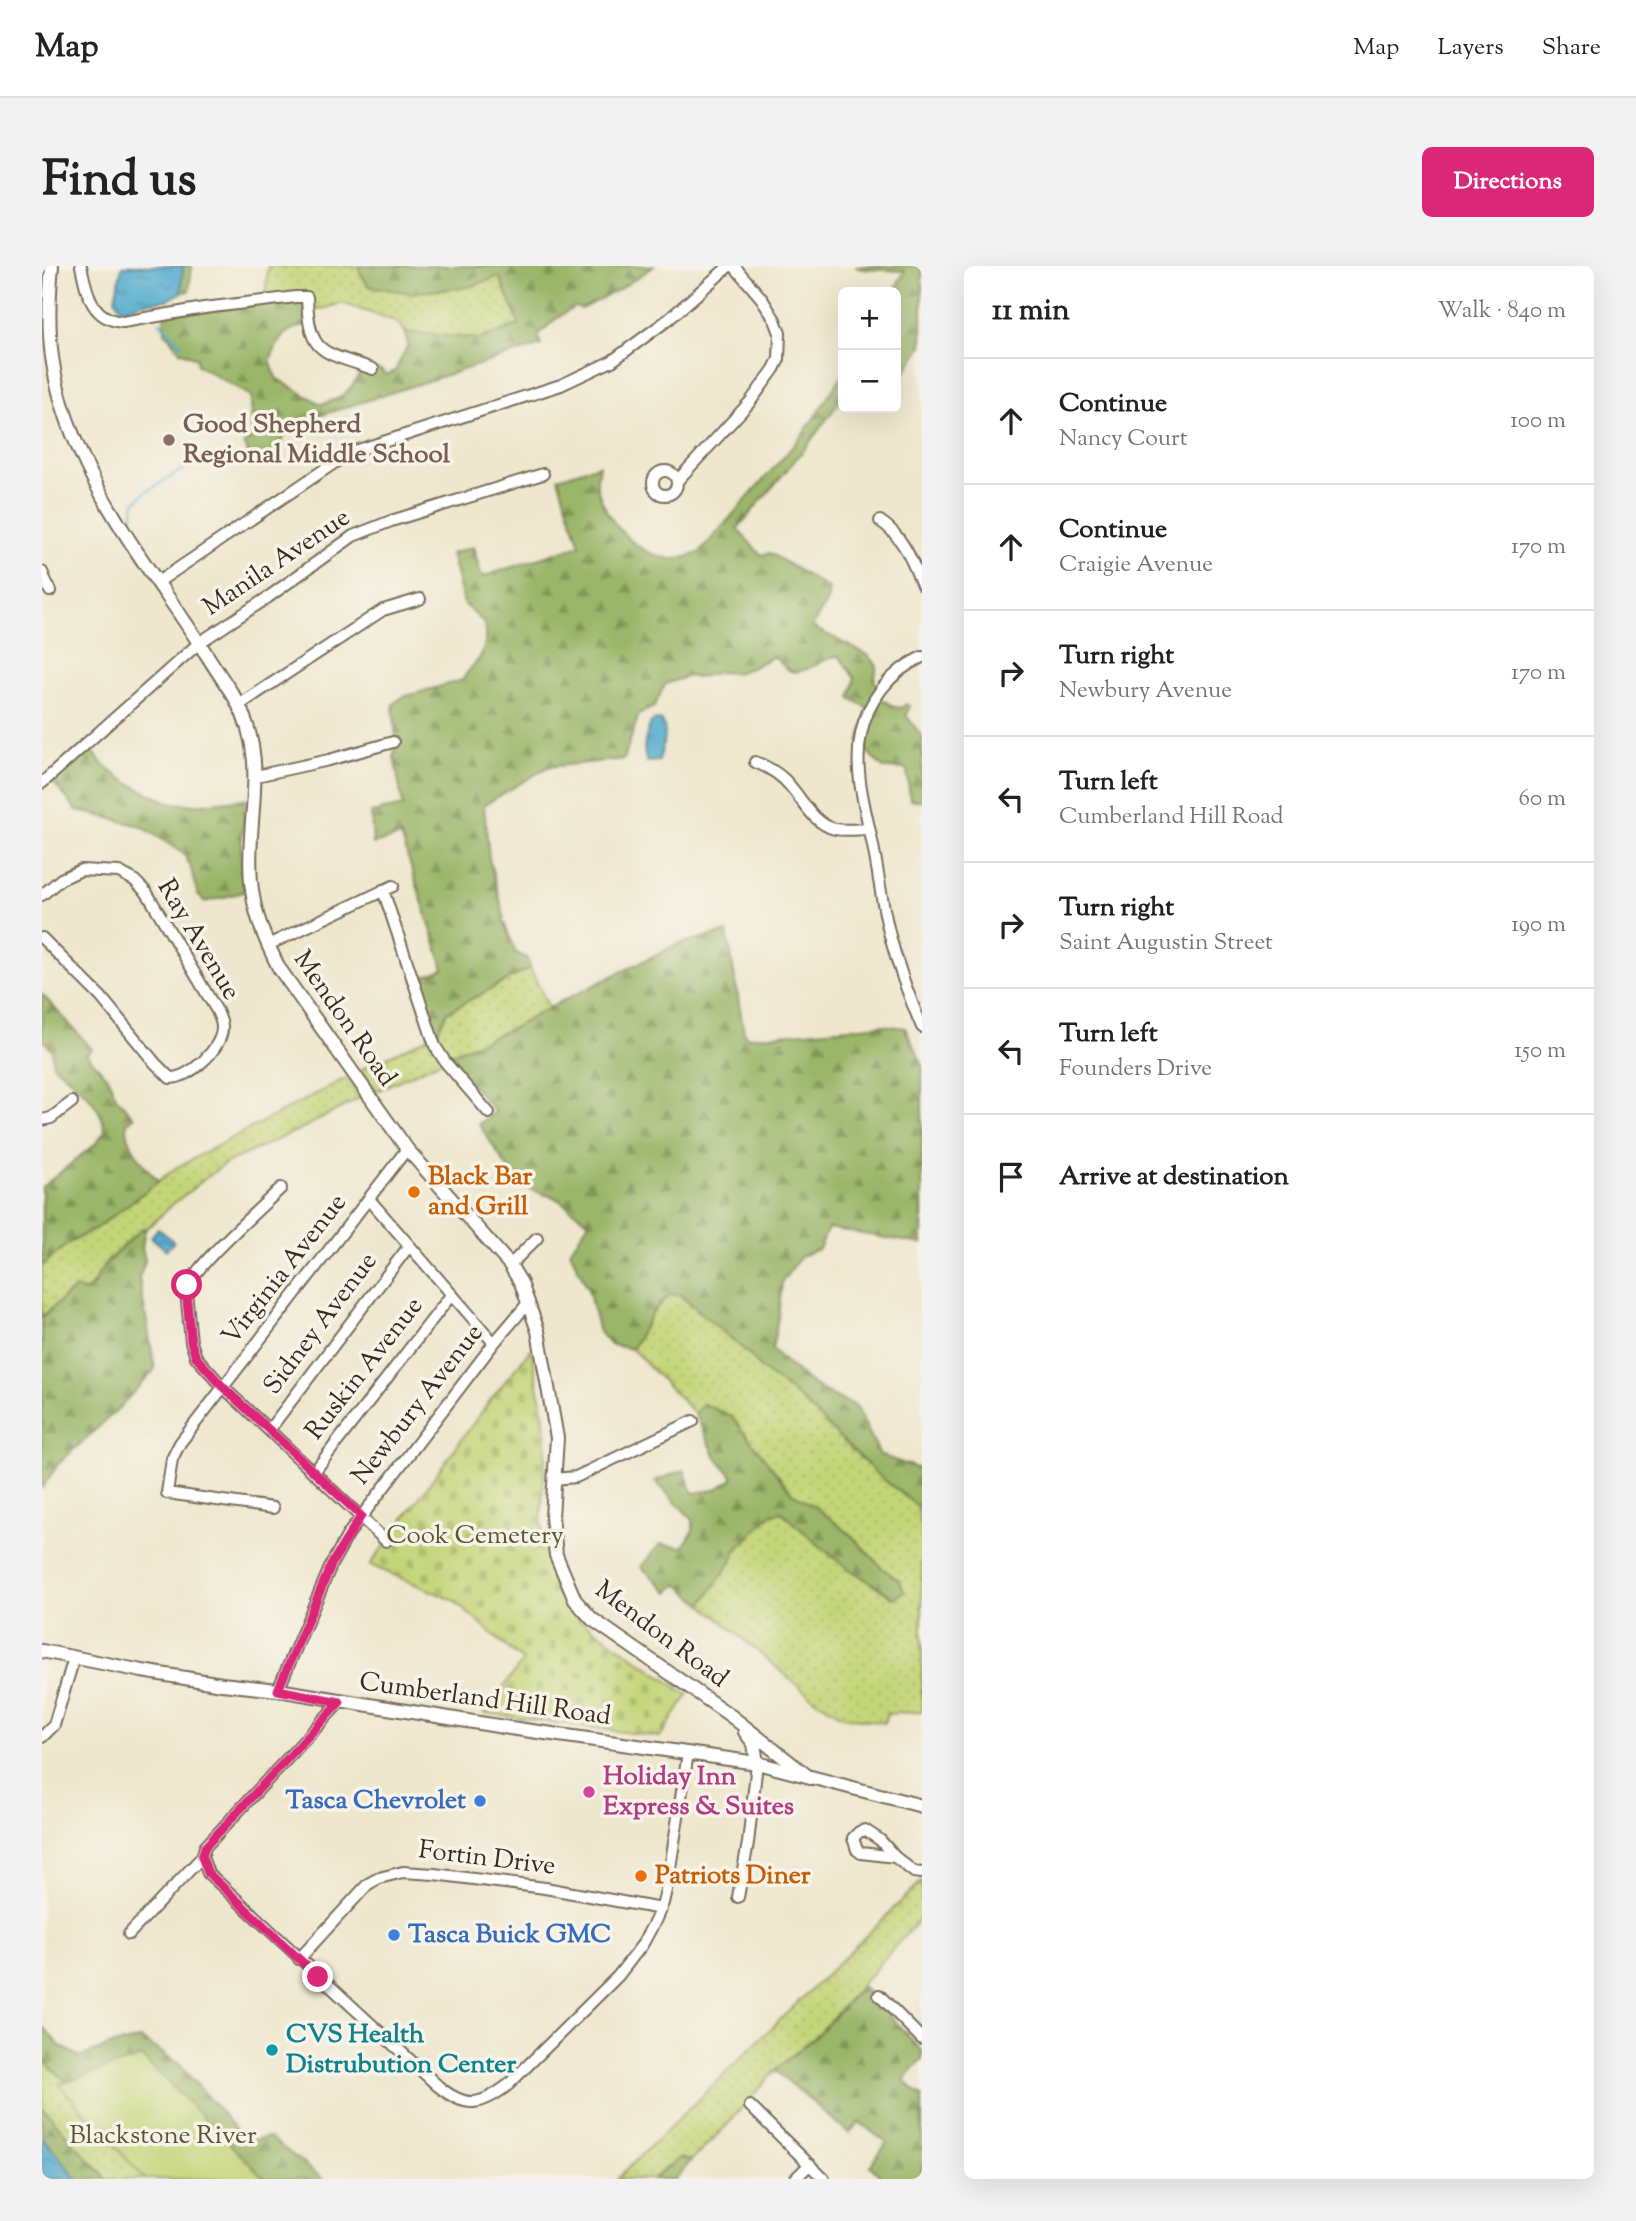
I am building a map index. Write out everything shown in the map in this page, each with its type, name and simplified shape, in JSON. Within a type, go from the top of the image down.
[{"type":"main road","name":"Mendon Road","points":[[52,266],[47,361],[69,423],[120,529],[239,705],[252,740],[256,776],[251,827],[251,883],[255,908],[268,945],[279,968],[407,1149],[510,1265],[529,1302],[538,1331],[555,1425],[557,1448],[554,1543],[559,1567],[575,1600],[592,1619],[731,1716],[810,1778]]},
{"type":"main road","name":"Cumberland Hill Road","points":[[42,1651],[222,1684],[278,1690],[340,1702],[688,1753],[759,1768]]},
{"type":"main road","name":"Mendon Road","points":[[731,1716],[754,1744],[759,1768]]},
{"type":"main road","points":[[761,1740],[764,1748],[759,1768],[922,1806]]},
{"type":"street","points":[[81,266],[95,310],[113,321],[123,322],[296,296],[307,297],[308,324],[311,337],[317,345],[324,351],[373,369]]},
{"type":"street","points":[[158,582],[349,453],[561,385],[612,361],[669,319],[732,266],[762,299],[775,320],[780,333],[779,359],[750,402],[678,480]]},
{"type":"street","name":"Manila Avenue","points":[[42,783],[199,643],[363,531],[543,474]]},
{"type":"street","points":[[880,521],[902,542],[922,585]]},
{"type":"street","points":[[42,572],[50,591]]},
{"type":"street","points":[[239,705],[383,610],[420,599]]},
{"type":"street","points":[[922,657],[894,675],[877,696],[861,734],[859,765],[863,803],[889,933],[898,968],[922,1027]]},
{"type":"street","points":[[256,776],[393,742]]},
{"type":"street","points":[[755,762],[784,779],[825,825],[837,829],[869,829]]},
{"type":"street","name":"Ray Avenue","points":[[42,895],[61,879],[81,870],[120,872],[140,885],[217,1011],[222,1027],[215,1046],[190,1073],[183,1077],[170,1078],[101,997],[42,938]]},
{"type":"street","points":[[268,945],[388,888],[435,1046],[446,1063],[489,1113]]},
{"type":"street","points":[[42,1120],[51,1118],[72,1102]]},
{"type":"street","name":"Virginia Avenue","points":[[273,1508],[167,1493],[174,1452],[407,1149]]},
{"type":"street","points":[[281,1188],[215,1253],[187,1285],[194,1353],[223,1387],[386,1541]]},
{"type":"street","points":[[369,1199],[494,1343]]},
{"type":"street","points":[[510,1265],[537,1238]]},
{"type":"street","name":"Sidney Avenue","points":[[269,1430],[410,1245]]},
{"type":"street","name":"Ruskin Avenue","points":[[314,1472],[452,1294]]},
{"type":"street","name":"Newbury Avenue","points":[[278,1690],[332,1563],[361,1516],[494,1343],[529,1302]]},
{"type":"street","points":[[554,1479],[576,1477],[693,1421]]},
{"type":"street","points":[[45,1735],[54,1725],[74,1658]]},
{"type":"street","points":[[129,1934],[202,1857],[205,1847],[340,1702]]},
{"type":"street","points":[[202,1857],[208,1873],[445,2092],[462,2101],[478,2102],[493,2097],[508,2085],[610,1984],[642,1945],[661,1909],[668,1881],[688,1753]]},
{"type":"street","points":[[738,1897],[759,1768]]},
{"type":"street","points":[[895,1857],[914,1872],[922,1873]]},
{"type":"street","name":"Fortin Drive","points":[[299,1959],[369,1884],[379,1878],[403,1872],[545,1888],[661,1909]]},
{"type":"street","points":[[879,1995],[922,2039]]},
{"type":"street","points":[[750,2106],[824,2179]]},
{"type":"street","points":[[795,2179],[810,2164]]},
{"type":"green space","points":[[183,266],[192,266],[189,291],[181,293]]},
{"type":"green space","points":[[268,266],[359,266],[359,270],[469,287],[497,276],[519,322],[518,325],[481,339],[405,332],[392,320],[341,303],[323,309],[308,309],[265,299]]},
{"type":"green space","points":[[359,266],[654,266],[601,300],[581,309],[575,307],[558,317],[538,335],[541,345],[318,416],[308,415],[290,427],[277,450],[255,467],[244,444],[252,437],[251,396],[197,365],[196,358],[180,351],[165,332],[164,314],[305,298],[306,325],[286,333],[270,360],[276,378],[321,404],[336,399],[347,391],[363,367],[381,370],[387,375],[395,371],[408,345],[405,332],[481,339],[519,323],[500,278],[469,287],[411,293],[368,286]]},
{"type":"green space","points":[[855,266],[922,266],[922,346],[901,378],[901,287],[896,287],[905,271],[861,269]]},
{"type":"green space","points":[[838,382],[838,404],[807,446],[737,529],[761,555],[770,553],[829,589],[827,601],[812,627],[868,655],[877,665],[874,681],[881,688],[880,698],[894,707],[901,708],[906,704],[910,706],[906,715],[922,737],[922,800],[910,800],[907,769],[883,768],[859,743],[868,708],[850,698],[855,679],[839,656],[796,672],[786,668],[774,656],[735,673],[719,672],[696,678],[688,676],[665,684],[654,707],[639,714],[624,759],[548,767],[484,805],[489,858],[503,920],[516,953],[527,958],[530,968],[447,1012],[436,1034],[414,980],[444,969],[401,836],[373,844],[371,813],[403,806],[394,756],[396,741],[393,704],[403,697],[463,680],[483,649],[485,624],[464,604],[451,554],[473,547],[482,577],[580,545],[558,478],[599,465],[597,485],[601,500],[624,535],[646,551],[659,556],[675,559],[699,553],[802,436]]},
{"type":"green space","points":[[86,743],[112,772],[159,798],[174,803],[192,804],[246,799],[241,847],[244,892],[205,902],[198,895],[190,865],[183,853],[141,826],[77,810],[48,776]]},
{"type":"green space","points":[[727,932],[744,1033],[748,1037],[883,1025],[905,1028],[922,1063],[922,1244],[828,1228],[819,1249],[801,1256],[782,1282],[772,1349],[790,1367],[811,1382],[856,1406],[880,1455],[922,1470],[922,1505],[917,1506],[877,1474],[796,1395],[761,1369],[750,1355],[680,1295],[669,1295],[652,1312],[632,1349],[609,1344],[599,1332],[588,1289],[570,1251],[589,1222],[556,1198],[532,1190],[507,1167],[479,1124],[495,1112],[447,1056],[513,1028],[678,944]]},
{"type":"green space","points":[[530,968],[549,1008],[513,1028],[376,1091],[362,1069],[435,1034],[447,1012]]},
{"type":"green space","points":[[42,994],[92,1049],[86,1054],[108,1078],[116,1097],[134,1117],[127,1123],[133,1147],[159,1181],[98,1227],[67,1244],[42,1266],[42,1187],[95,1144],[105,1131],[99,1111],[93,1102],[53,1065],[52,1049],[42,1039]]},
{"type":"green space","points":[[346,1078],[360,1098],[224,1164],[118,1250],[85,1292],[75,1288],[42,1317],[42,1266],[67,1244],[98,1227],[177,1167]]},
{"type":"green space","points":[[143,1228],[145,1230],[142,1247],[145,1261],[139,1278],[155,1369],[120,1407],[58,1464],[42,1488],[42,1317],[75,1288],[85,1292],[94,1285],[99,1273],[115,1254]]},
{"type":"green space","points":[[669,1294],[680,1295],[700,1310],[750,1355],[761,1369],[796,1395],[836,1431],[877,1474],[917,1506],[922,1533],[922,1711],[887,1714],[884,1723],[843,1716],[814,1699],[702,1604],[733,1559],[735,1551],[771,1514],[783,1512],[833,1557],[893,1598],[900,1581],[883,1569],[852,1536],[817,1508],[792,1493],[731,1416],[703,1404],[695,1414],[632,1349],[652,1313]]},
{"type":"green space","name":"Cook Cemetery","points":[[531,1349],[543,1411],[546,1447],[541,1519],[547,1561],[556,1591],[575,1616],[688,1695],[660,1737],[484,1713],[523,1661],[453,1600],[370,1565],[494,1395]]},
{"type":"green space","points":[[703,1404],[731,1416],[792,1493],[817,1508],[852,1536],[883,1569],[900,1581],[904,1592],[894,1598],[847,1568],[782,1512],[771,1514],[735,1551],[733,1559],[702,1604],[678,1584],[669,1592],[641,1567],[660,1544],[683,1547],[693,1531],[693,1520],[655,1481],[684,1470],[693,1493],[715,1490],[734,1478],[716,1457],[695,1414]]},
{"type":"green space","points":[[922,1881],[922,1916],[819,2033],[775,2070],[691,2161],[679,2158],[653,2179],[617,2179]]},
{"type":"green space","points":[[862,1986],[922,2051],[922,2059],[904,2080],[922,2097],[922,2179],[883,2179],[870,2166],[887,2143],[859,2122],[849,2133],[775,2070],[819,2033]]},
{"type":"green space","name":"Blackstone River","points":[[42,2026],[60,2046],[80,2057],[109,2046],[141,2039],[178,2063],[246,2141],[269,2137],[323,2179],[166,2179],[42,2058]]},
{"type":"green space","name":"Blackstone River","points":[[142,2057],[265,2179],[145,2179],[59,2084]]},
{"type":"green space","points":[[42,2058],[166,2179],[106,2179],[42,2107]]},
{"type":"green space","points":[[42,2107],[106,2179],[77,2179],[42,2138]]},
{"type":"green space","points":[[679,2158],[691,2161],[675,2179],[653,2179]]},
{"type":"water","points":[[122,266],[183,266],[181,293],[168,300],[142,303],[121,310],[115,298]]},
{"type":"water","points":[[657,720],[664,725],[663,746],[659,761],[647,762],[644,753],[646,737],[651,722]]},
{"type":"water","points":[[158,1228],[174,1242],[166,1250],[151,1237]]},
{"type":"water","points":[[42,2138],[45,2140],[77,2179],[42,2179]]},
{"type":"waterway","points":[[160,322],[181,345]]},
{"type":"waterway","points":[[132,519],[135,502],[185,468]]},
{"type":"place","name":"Good Shepherd Regional Middle School","points":[[169,440]]},
{"type":"place","name":"Black Bar and Grill","points":[[414,1192]]},
{"type":"place","name":"Holiday Inn Express & Suites","points":[[589,1792]]},
{"type":"place","name":"Tasca Chevrolet","points":[[480,1801]]},
{"type":"place","name":"Patriots Diner","points":[[641,1876]]},
{"type":"place","name":"Tasca Buick GMC","points":[[394,1935]]},
{"type":"place","name":"CVS Health Distrubution Center","points":[[272,2050]]},
{"type":"route","points":[[187,1285],[191,1342],[196,1357],[223,1387],[361,1516],[332,1563],[278,1690],[340,1702],[205,1847],[202,1857],[208,1873],[318,1977]]}]
